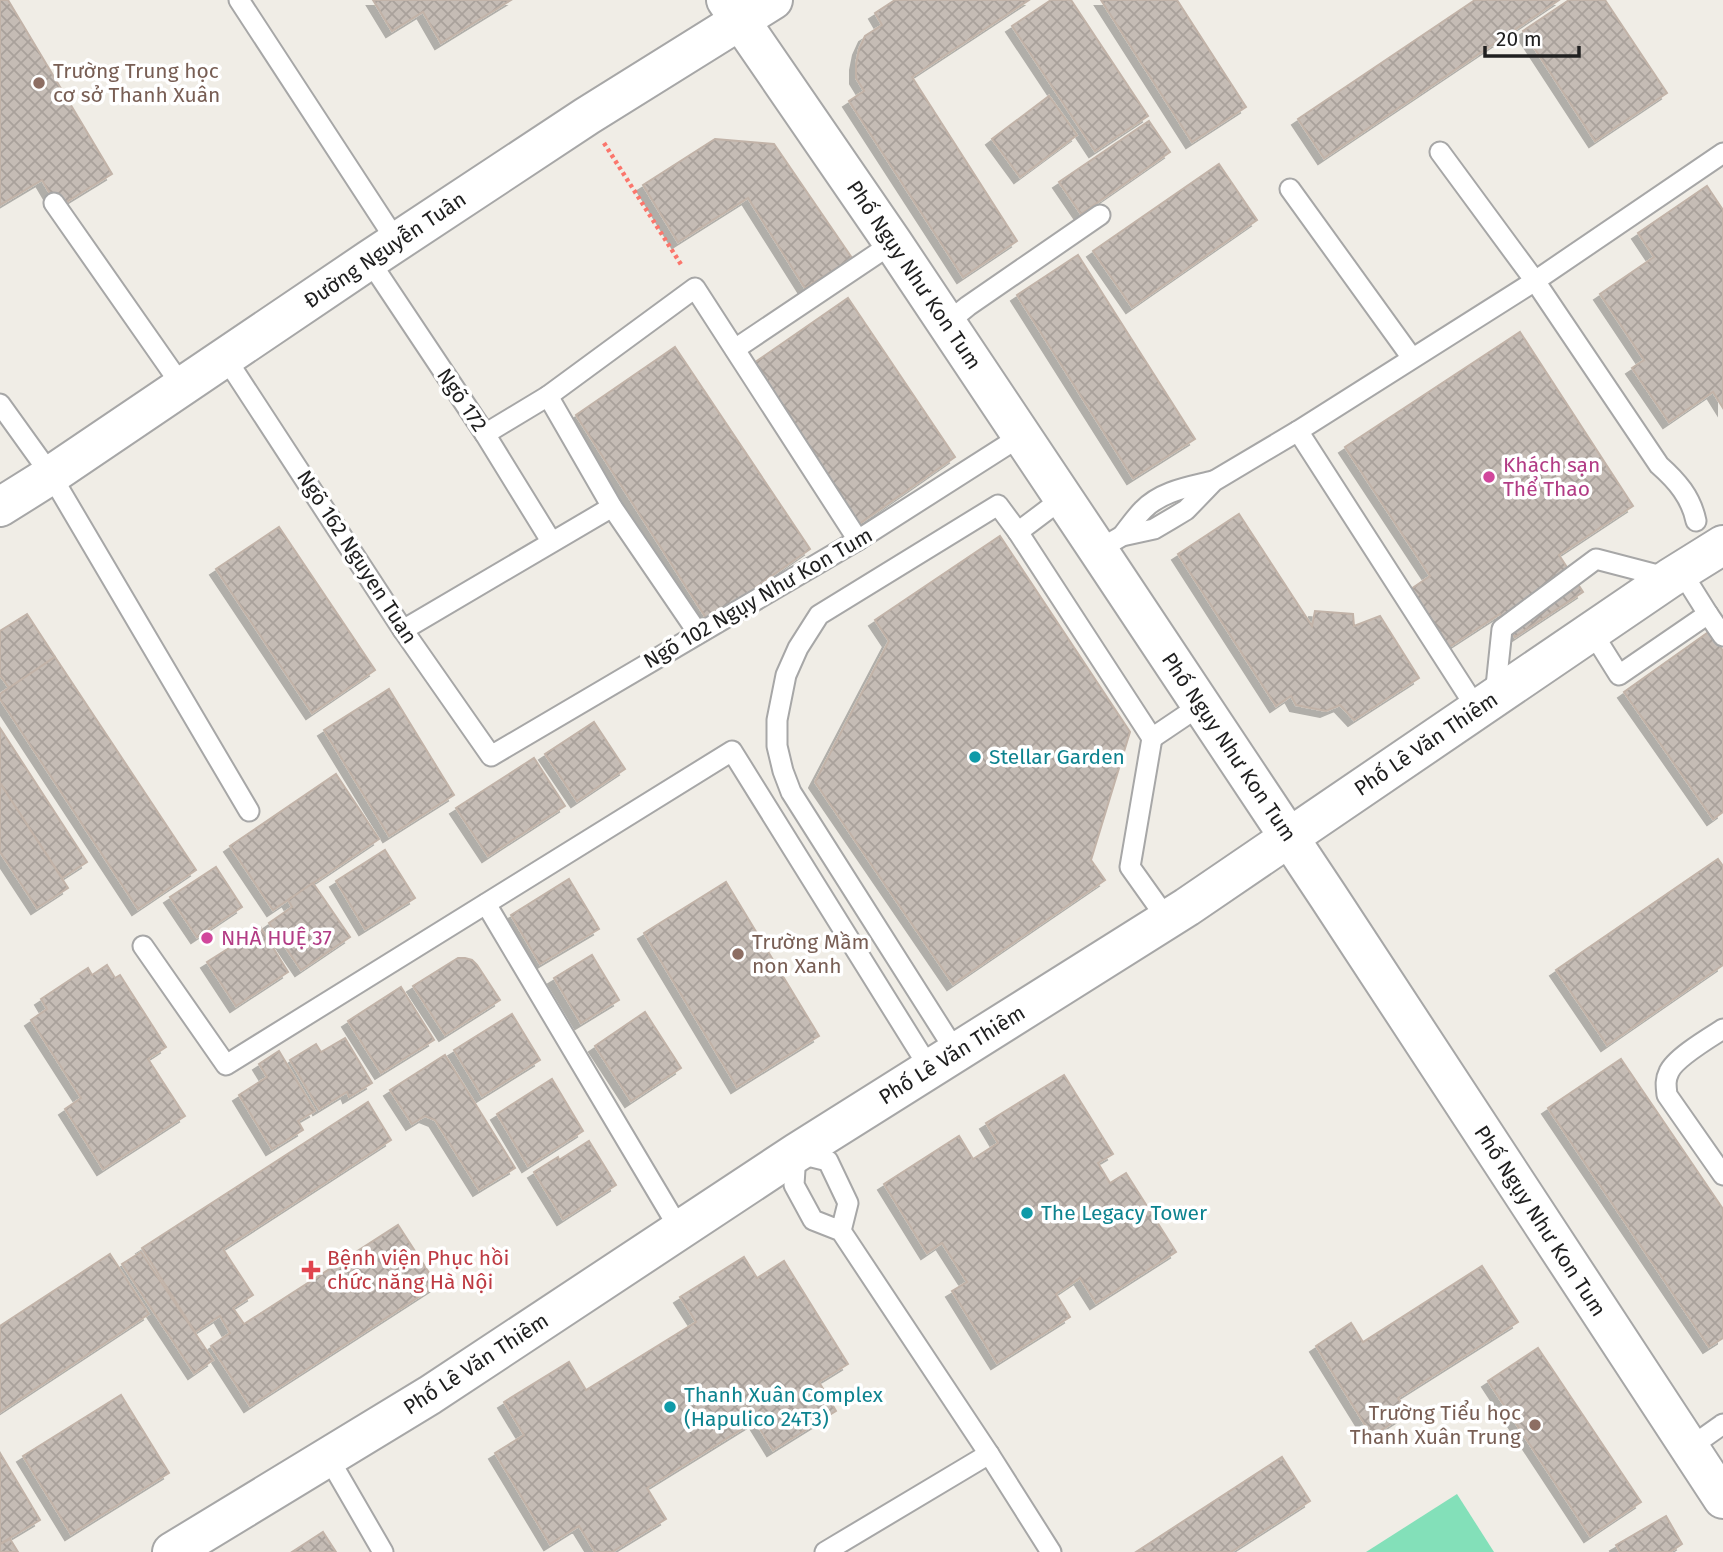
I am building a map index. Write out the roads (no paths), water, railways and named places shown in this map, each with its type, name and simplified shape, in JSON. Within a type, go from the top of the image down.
[{"type":"street","name":"Đường Nguyễn Tuân","points":[[0,507],[587,116],[733,10],[774,0]]},
{"type":"street","name":"Phố Ngụy Như Kon Tum","points":[[733,10],[1063,498],[1110,543],[1200,705],[1723,1499]]},
{"type":"street","name":"Phố Lê Văn Thiêm","points":[[172,1552],[430,1395],[796,1153],[1167,919],[1676,575],[1712,538]]},
{"type":"lane","name":"Ngõ 172","points":[[239,0],[485,435],[551,541]]},
{"type":"lane","points":[[1440,152],[1535,281],[1659,466],[1663,486],[1683,513],[1712,538]]},
{"type":"lane","points":[[1110,543],[1145,508],[1175,490],[1214,481],[1298,431],[1535,281],[1723,153]]},
{"type":"lane","points":[[1290,189],[1412,358]]},
{"type":"lane","points":[[54,203],[182,386]]},
{"type":"lane","points":[[947,323],[1100,215]]},
{"type":"lane","points":[[735,349],[893,243]]},
{"type":"lane","points":[[485,435],[548,396],[695,288],[858,540]]},
{"type":"lane","name":"Ngõ 162 Nguyen Tuan","points":[[225,357],[403,630],[491,756]]},
{"type":"lane","points":[[548,396],[612,507],[698,633]]},
{"type":"lane","points":[[0,404],[51,475],[249,811]]},
{"type":"lane","points":[[1298,431],[1486,703]]},
{"type":"lane","name":"Ngõ 102 Ngụy Như Kon Tum","points":[[491,756],[858,540],[1021,436]]},
{"type":"lane","points":[[1018,532],[1063,498]]},
{"type":"lane","points":[[943,1060],[791,792],[777,746],[777,720],[786,675],[798,648],[819,615],[998,505],[1152,738],[1130,867],[1167,919]]},
{"type":"lane","points":[[403,630],[612,507]]},
{"type":"lane","points":[[1486,703],[1502,629],[1596,559],[1676,575],[1723,636]]},
{"type":"lane","points":[[1592,632],[1619,675],[1708,614]]},
{"type":"lane","points":[[1152,738],[1200,705]]},
{"type":"lane","points":[[143,946],[226,1065],[732,751],[943,1060]]},
{"type":"lane","points":[[485,904],[680,1230]]},
{"type":"lane","points":[[1723,1029],[1674,1064],[1667,1074],[1665,1084],[1667,1094],[1723,1175]]},
{"type":"lane","points":[[841,1231],[848,1203],[828,1161],[796,1153],[794,1185],[813,1220],[841,1231],[1051,1552]]},
{"type":"lane","points":[[1689,1448],[1723,1424]]},
{"type":"lane","points":[[825,1552],[989,1454]]},
{"type":"lane","points":[[328,1457],[383,1552]]},
{"type":"place","name":"Trường Trung học cơ sở Thanh Xuân","points":[[39,83]]},
{"type":"place","name":"Khách sạn Thể Thao","points":[[1489,477]]},
{"type":"place","name":"Stellar Garden","points":[[975,757]]},
{"type":"place","name":"NHÀ HUỆ 37","points":[[207,938]]},
{"type":"place","name":"Trường Mầm non Xanh","points":[[738,954]]},
{"type":"place","name":"The Legacy Tower","points":[[1027,1213]]},
{"type":"place","name":"Bệnh viện Phục hồi chức năng Hà Nội","points":[[311,1270]]},
{"type":"place","name":"Thanh Xuân Complex (Hapulico 24T3)","points":[[670,1407]]},
{"type":"place","name":"Trường Tiểu học Thanh Xuân Trung","points":[[1535,1425]]}]
